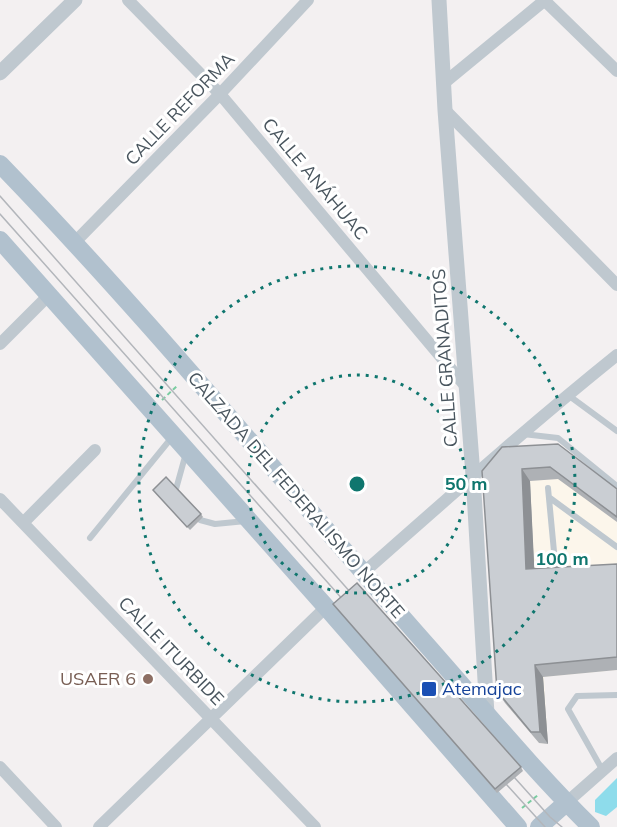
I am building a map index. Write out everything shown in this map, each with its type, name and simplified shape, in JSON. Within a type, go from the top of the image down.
[{"type":"main road","name":"CALZADA DEL FEDERALISMO NORTE","points":[[0,164],[75,242],[208,391],[363,573],[566,803],[591,827]]},
{"type":"main road","points":[[0,240],[514,822]]},
{"type":"main road","points":[[539,827],[566,803]]},
{"type":"street","points":[[0,73],[75,0]]},
{"type":"street","name":"CALLE ANÁHUAC","points":[[128,0],[220,94],[467,388]]},
{"type":"street","name":"CALLE REFORMA","points":[[75,242],[220,94],[308,0]]},
{"type":"street","name":"CALLE GRANADITOS","points":[[439,0],[445,110],[473,475],[487,714]]},
{"type":"street","points":[[444,83],[544,0],[617,71]]},
{"type":"street","points":[[445,110],[617,285]]},
{"type":"street","points":[[0,344],[49,295]]},
{"type":"street","points":[[363,573],[473,475],[617,355]]},
{"type":"street","points":[[23,523],[95,450]]},
{"type":"street","name":"CALLE ITURBIDE","points":[[0,499],[315,827]]},
{"type":"street","points":[[99,827],[326,607]]},
{"type":"street","points":[[566,803],[617,758]]},
{"type":"street","points":[[0,767],[56,827]]},
{"type":"lane","points":[[568,394],[617,431]]},
{"type":"lane","points":[[522,434],[543,440],[558,438],[617,486]]},
{"type":"lane","points":[[90,538],[174,435]]},
{"type":"lane","points":[[177,489],[186,450]]},
{"type":"lane","points":[[548,488],[556,567],[571,569]]},
{"type":"lane","points":[[550,498],[617,547]]},
{"type":"lane","points":[[200,520],[215,524],[249,520]]},
{"type":"lane","points":[[603,771],[568,709],[577,696],[617,695]]},
{"type":"path","points":[[158,404],[182,382]]},
{"type":"path","points":[[514,822],[550,784]]},
{"type":"shaded area","points":[[510,459],[617,495],[617,670],[544,677],[548,744],[539,743],[505,703],[490,483]]},
{"type":"water","points":[[617,778],[617,807],[606,816],[595,812],[595,800]]},
{"type":"building","points":[[558,444],[617,489],[617,517],[550,467],[522,469],[526,569],[617,564],[617,657],[535,665],[540,732],[531,732],[497,691],[482,471],[502,447]]},
{"type":"building","points":[[166,477],[201,514],[187,527],[153,490]]},
{"type":"building","name":"Atemajac","points":[[357,583],[521,767],[495,789],[333,604]]},
{"type":"tram line","points":[[0,196],[359,602]]},
{"type":"tram line","points":[[0,214],[353,611]]},
{"type":"tram line","points":[[504,766],[550,817],[562,827]]},
{"type":"tram line","points":[[496,773],[545,827]]},
{"type":"place","name":"USAER 6","points":[[148,679]]},
{"type":"place","name":"Atemajac","points":[[429,689]]}]
